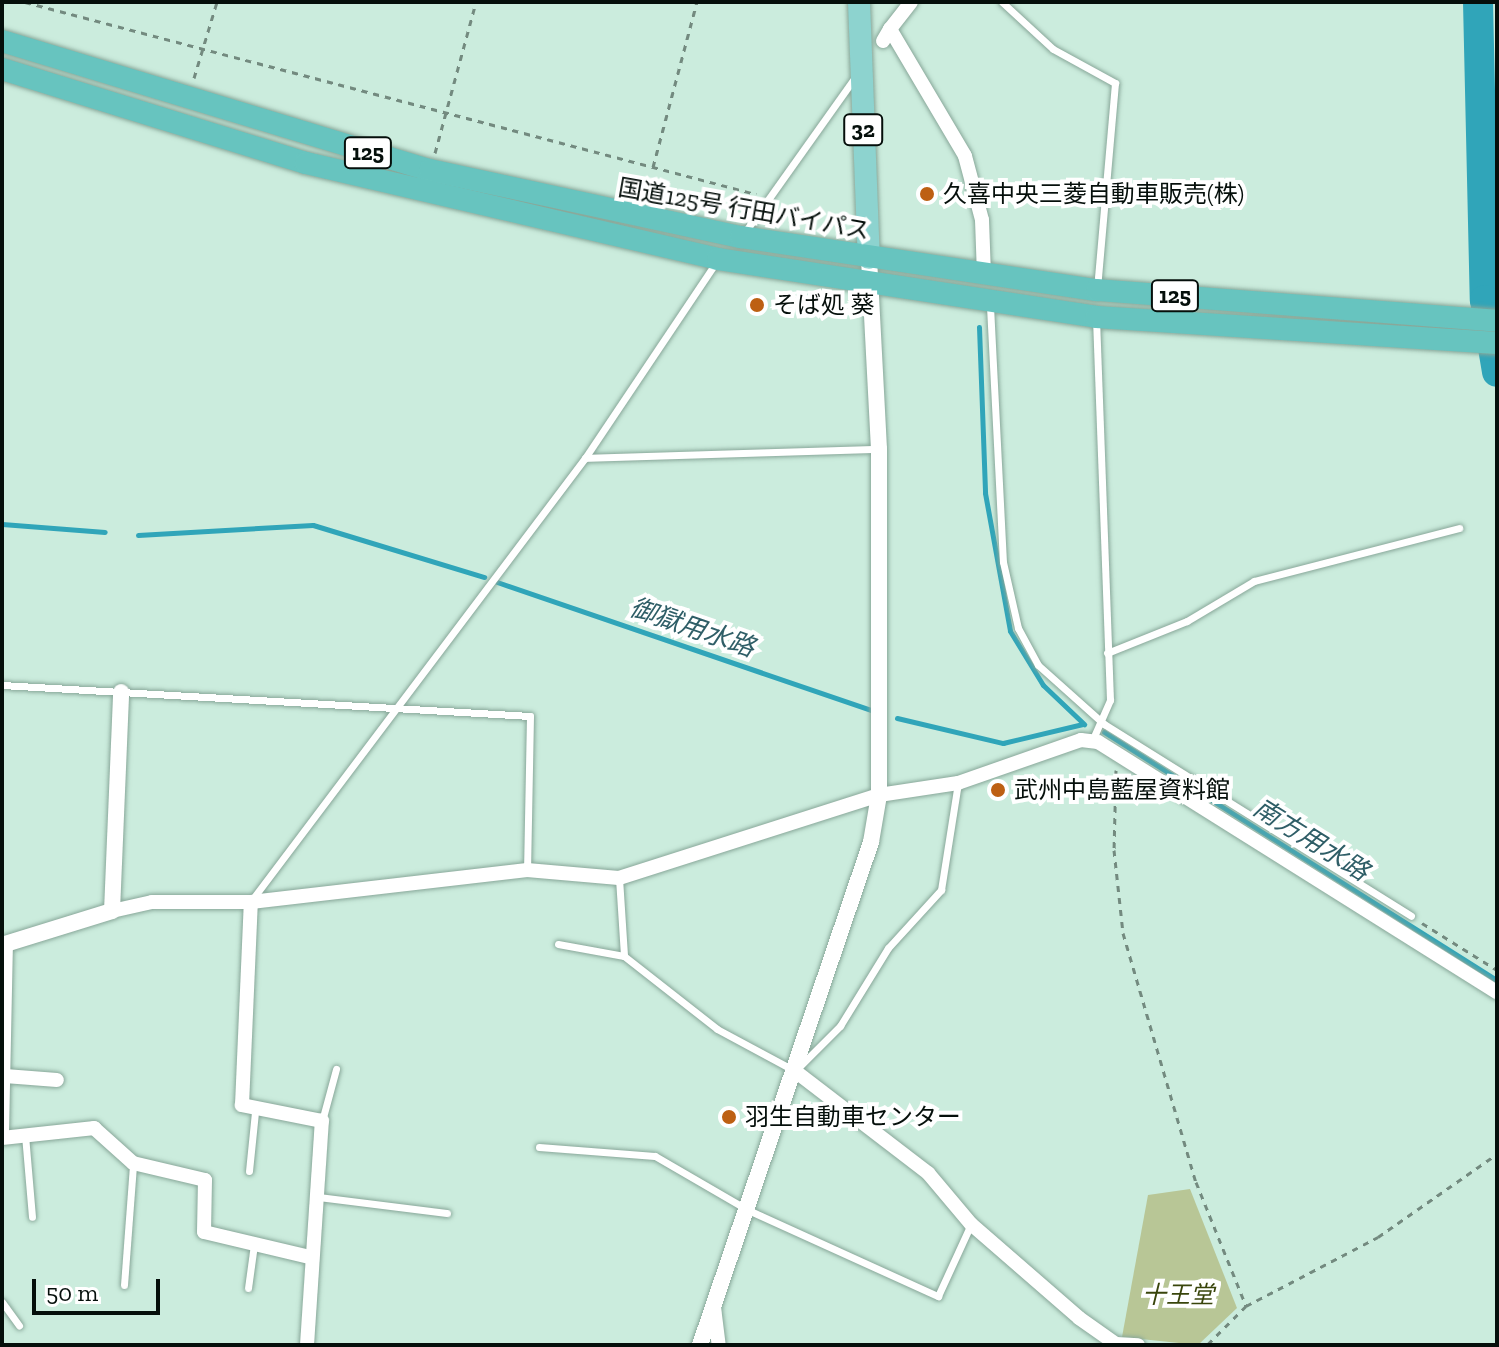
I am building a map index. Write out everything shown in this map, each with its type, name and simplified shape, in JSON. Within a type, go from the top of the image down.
[{"type":"highway","name":"国道125号 行田バイパス","points":[[2,41],[186,100],[430,170],[741,237],[1097,290],[1491,332]]},
{"type":"highway","name":"国道125号 行田バイパス","points":[[2,69],[306,163],[718,259],[871,286],[1096,317],[1491,332]]},
{"type":"main road","name":"32","points":[[859,2],[869,258]]},
{"type":"street","points":[[911,2],[887,35],[965,156],[982,220],[984,274]]},
{"type":"street","points":[[700,1345],[795,1071],[879,795],[879,449],[869,258]]},
{"type":"street","points":[[112,911],[121,692]]},
{"type":"street","points":[[310,1257],[204,1232],[205,1180],[133,1163],[94,1128],[2,1135],[4,945],[112,911],[152,902],[251,902],[527,870],[619,878],[879,795],[958,783],[1092,741],[1497,992]]},
{"type":"street","points":[[251,902],[239,1093],[242,1105],[255,1112],[322,1121],[310,1257],[307,1345]]},
{"type":"street","points":[[795,1071],[928,1173],[971,1224],[1116,1344],[1138,1345]]},
{"type":"street","points":[[5,1076],[57,1080]]},
{"type":"street","points":[[714,1307],[719,1345]]},
{"type":"lane","points":[[1002,2],[1053,49],[1115,83],[1097,290]]},
{"type":"lane","points":[[741,237],[860,70]]},
{"type":"lane","points":[[251,902],[585,458],[718,259]]},
{"type":"lane","points":[[990,303],[1003,562],[1018,628],[1056,685],[1104,724],[1411,916]]},
{"type":"lane","points":[[1092,741],[1104,724],[1107,653],[1096,317]]},
{"type":"lane","points":[[585,458],[879,449]]},
{"type":"lane","points":[[1107,653],[1187,621],[1254,581],[1459,528]]},
{"type":"lane","points":[[2,685],[530,716],[527,870]]},
{"type":"lane","points":[[558,944],[624,956],[717,1029],[795,1071],[840,1026],[888,948],[941,890],[958,783]]},
{"type":"lane","points":[[619,878],[624,956]]},
{"type":"lane","points":[[322,1121],[336,1069]]},
{"type":"lane","points":[[249,1171],[255,1112]]},
{"type":"lane","points":[[25,1135],[32,1217]]},
{"type":"lane","points":[[539,1147],[655,1156],[748,1210],[938,1296],[971,1224]]},
{"type":"lane","points":[[124,1285],[133,1163]]},
{"type":"lane","points":[[315,1197],[447,1213]]},
{"type":"lane","points":[[248,1288],[254,1244]]},
{"type":"lane","points":[[2,1302],[19,1325]]},
{"type":"path","points":[[25,2],[205,46],[447,114],[769,197]]},
{"type":"path","points":[[186,100],[217,2]]},
{"type":"path","points":[[430,170],[476,2]]},
{"type":"path","points":[[653,167],[697,2]]},
{"type":"path","points":[[1116,754],[1114,850],[1123,933],[1196,1182],[1246,1306]]},
{"type":"path","points":[[1411,916],[1497,970]]},
{"type":"path","points":[[1207,1345],[1246,1306],[1378,1237],[1497,1154]]},
{"type":"green space","name":"十王堂","points":[[1190,1189],[1237,1308],[1198,1345],[1122,1337],[1148,1195]]},
{"type":"waterway","points":[[1478,2],[1485,300],[1497,372]]},
{"type":"waterway","name":"南方用水路","points":[[979,327],[985,493],[1010,631],[1043,685],[1084,724]]},
{"type":"waterway","name":"御獄用水路","points":[[2,524],[105,532]]},
{"type":"waterway","name":"御獄用水路","points":[[138,535],[313,525],[484,577]]},
{"type":"waterway","name":"御獄用水路","points":[[497,582],[874,711]]},
{"type":"waterway","name":"御獄用水路","points":[[897,718],[1003,743],[1083,724]]},
{"type":"waterway","name":"南方用水路","points":[[1104,732],[1497,980]]},
{"type":"place","name":"久喜中央三菱自動車販売(株)","points":[[927,194]]},
{"type":"place","name":"そば処 葵","points":[[757,305]]},
{"type":"place","name":"武州中島藍屋資料館","points":[[998,790]]},
{"type":"place","name":"羽生自動車センター","points":[[729,1117]]}]
